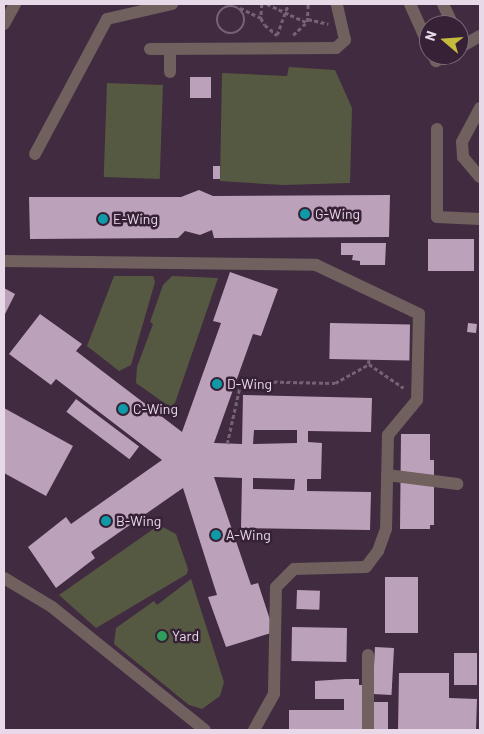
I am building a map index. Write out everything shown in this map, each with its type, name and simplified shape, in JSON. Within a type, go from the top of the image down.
[{"type":"street","points":[[4,24],[16,4]]},
{"type":"street","points":[[35,154],[106,19],[172,4]]},
{"type":"street","points":[[150,49],[336,48],[345,40],[337,4]]},
{"type":"street","points":[[410,4],[419,24]]},
{"type":"street","points":[[170,50],[170,72]]},
{"type":"street","points":[[480,108],[462,142],[463,157],[480,177]]},
{"type":"street","points":[[438,129],[437,217],[480,219]]},
{"type":"street","points":[[4,261],[316,265],[419,314],[418,400],[388,435],[386,529],[378,551],[366,567],[294,569],[276,587],[274,694],[254,730]]},
{"type":"street","points":[[387,475],[456,484]]},
{"type":"street","points":[[4,578],[52,607],[205,730]]},
{"type":"street","points":[[368,655],[368,730]]},
{"type":"path","points":[[261,18],[262,4]]},
{"type":"path","points":[[267,4],[308,20],[343,27]]},
{"type":"path","points":[[278,35],[288,4]]},
{"type":"path","points":[[238,7],[245,15],[244,26],[236,34],[227,34],[219,28],[218,14],[224,7],[238,7],[261,18],[270,31],[278,35],[293,35],[308,20],[308,4]]},
{"type":"path","points":[[227,444],[241,381],[335,384],[369,362],[410,392]]},
{"type":"green space","points":[[289,67],[335,70],[352,108],[350,183],[283,185],[220,181],[222,73],[287,76]]},
{"type":"green space","points":[[107,83],[163,85],[160,179],[104,177]]},
{"type":"green space","points":[[114,276],[153,276],[155,282],[131,365],[119,371],[87,346]]},
{"type":"green space","points":[[172,276],[218,278],[175,403],[170,407],[136,383],[137,367],[153,324],[150,322],[163,285]]},
{"type":"green space","name":"Yard","points":[[159,525],[176,534],[188,569],[187,574],[96,628],[59,595]]},
{"type":"green space","name":"Yard","points":[[191,579],[224,682],[220,696],[202,709],[189,705],[114,644],[116,628],[154,601],[157,605]]},
{"type":"building","points":[[190,77],[211,77],[211,98],[190,98]]},
{"type":"building","points":[[213,166],[220,166],[220,179],[213,179]]},
{"type":"building","points":[[199,190],[213,196],[390,195],[389,237],[214,238],[212,230],[200,235],[185,231],[178,238],[30,239],[29,197],[181,197]]},
{"type":"building","points":[[428,239],[474,239],[474,271],[428,271]]},
{"type":"building","points":[[341,243],[386,243],[385,265],[360,265],[360,261],[352,260],[353,255],[341,255]]},
{"type":"building","points":[[230,272],[278,289],[261,336],[253,334],[214,443],[242,444],[243,395],[372,398],[371,432],[308,431],[308,442],[322,443],[321,479],[307,479],[307,491],[371,492],[370,530],[241,528],[242,478],[214,477],[251,585],[258,583],[274,632],[226,647],[208,597],[217,595],[183,488],[91,552],[95,558],[56,588],[28,547],[66,517],[71,524],[162,460],[56,379],[51,385],[9,354],[40,314],[82,344],[76,351],[182,432],[221,323],[213,321]],"holes":[[[254,430],[297,430],[297,443],[253,444]],[[253,478],[295,479],[294,490],[253,489]]]},
{"type":"building","points":[[4,288],[15,294],[4,316]]},
{"type":"building","points":[[330,323],[410,324],[409,360],[329,359]]},
{"type":"building","points":[[468,323],[477,324],[476,333],[467,332]]},
{"type":"building","points":[[76,399],[139,447],[129,459],[66,412]]},
{"type":"building","points":[[4,408],[73,446],[46,496],[4,473]]},
{"type":"building","points":[[401,434],[430,434],[430,460],[434,460],[434,525],[430,525],[430,529],[400,529]]},
{"type":"building","points":[[385,577],[418,577],[418,633],[385,633]]},
{"type":"building","points":[[297,590],[320,591],[319,610],[296,609]]},
{"type":"building","points":[[292,627],[347,628],[346,662],[291,661]]},
{"type":"building","points":[[375,647],[394,648],[392,695],[373,694]]},
{"type":"building","points":[[454,653],[477,653],[477,685],[454,685]]},
{"type":"building","points":[[399,673],[449,673],[449,698],[477,699],[476,730],[398,730]]},
{"type":"building","points":[[359,679],[359,685],[362,685],[362,730],[289,730],[289,710],[344,710],[344,699],[315,699],[315,681]]},
{"type":"building","points":[[374,702],[388,702],[388,730],[374,730]]},
{"type":"place","name":"G-Wing","points":[[305,214]]},
{"type":"place","name":"E-Wing","points":[[103,219]]},
{"type":"place","name":"D-Wing","points":[[217,384]]},
{"type":"place","name":"C-Wing","points":[[123,409]]},
{"type":"place","name":"B-Wing","points":[[106,521]]},
{"type":"place","name":"A-Wing","points":[[216,535]]},
{"type":"place","name":"Yard","points":[[162,636]]}]
